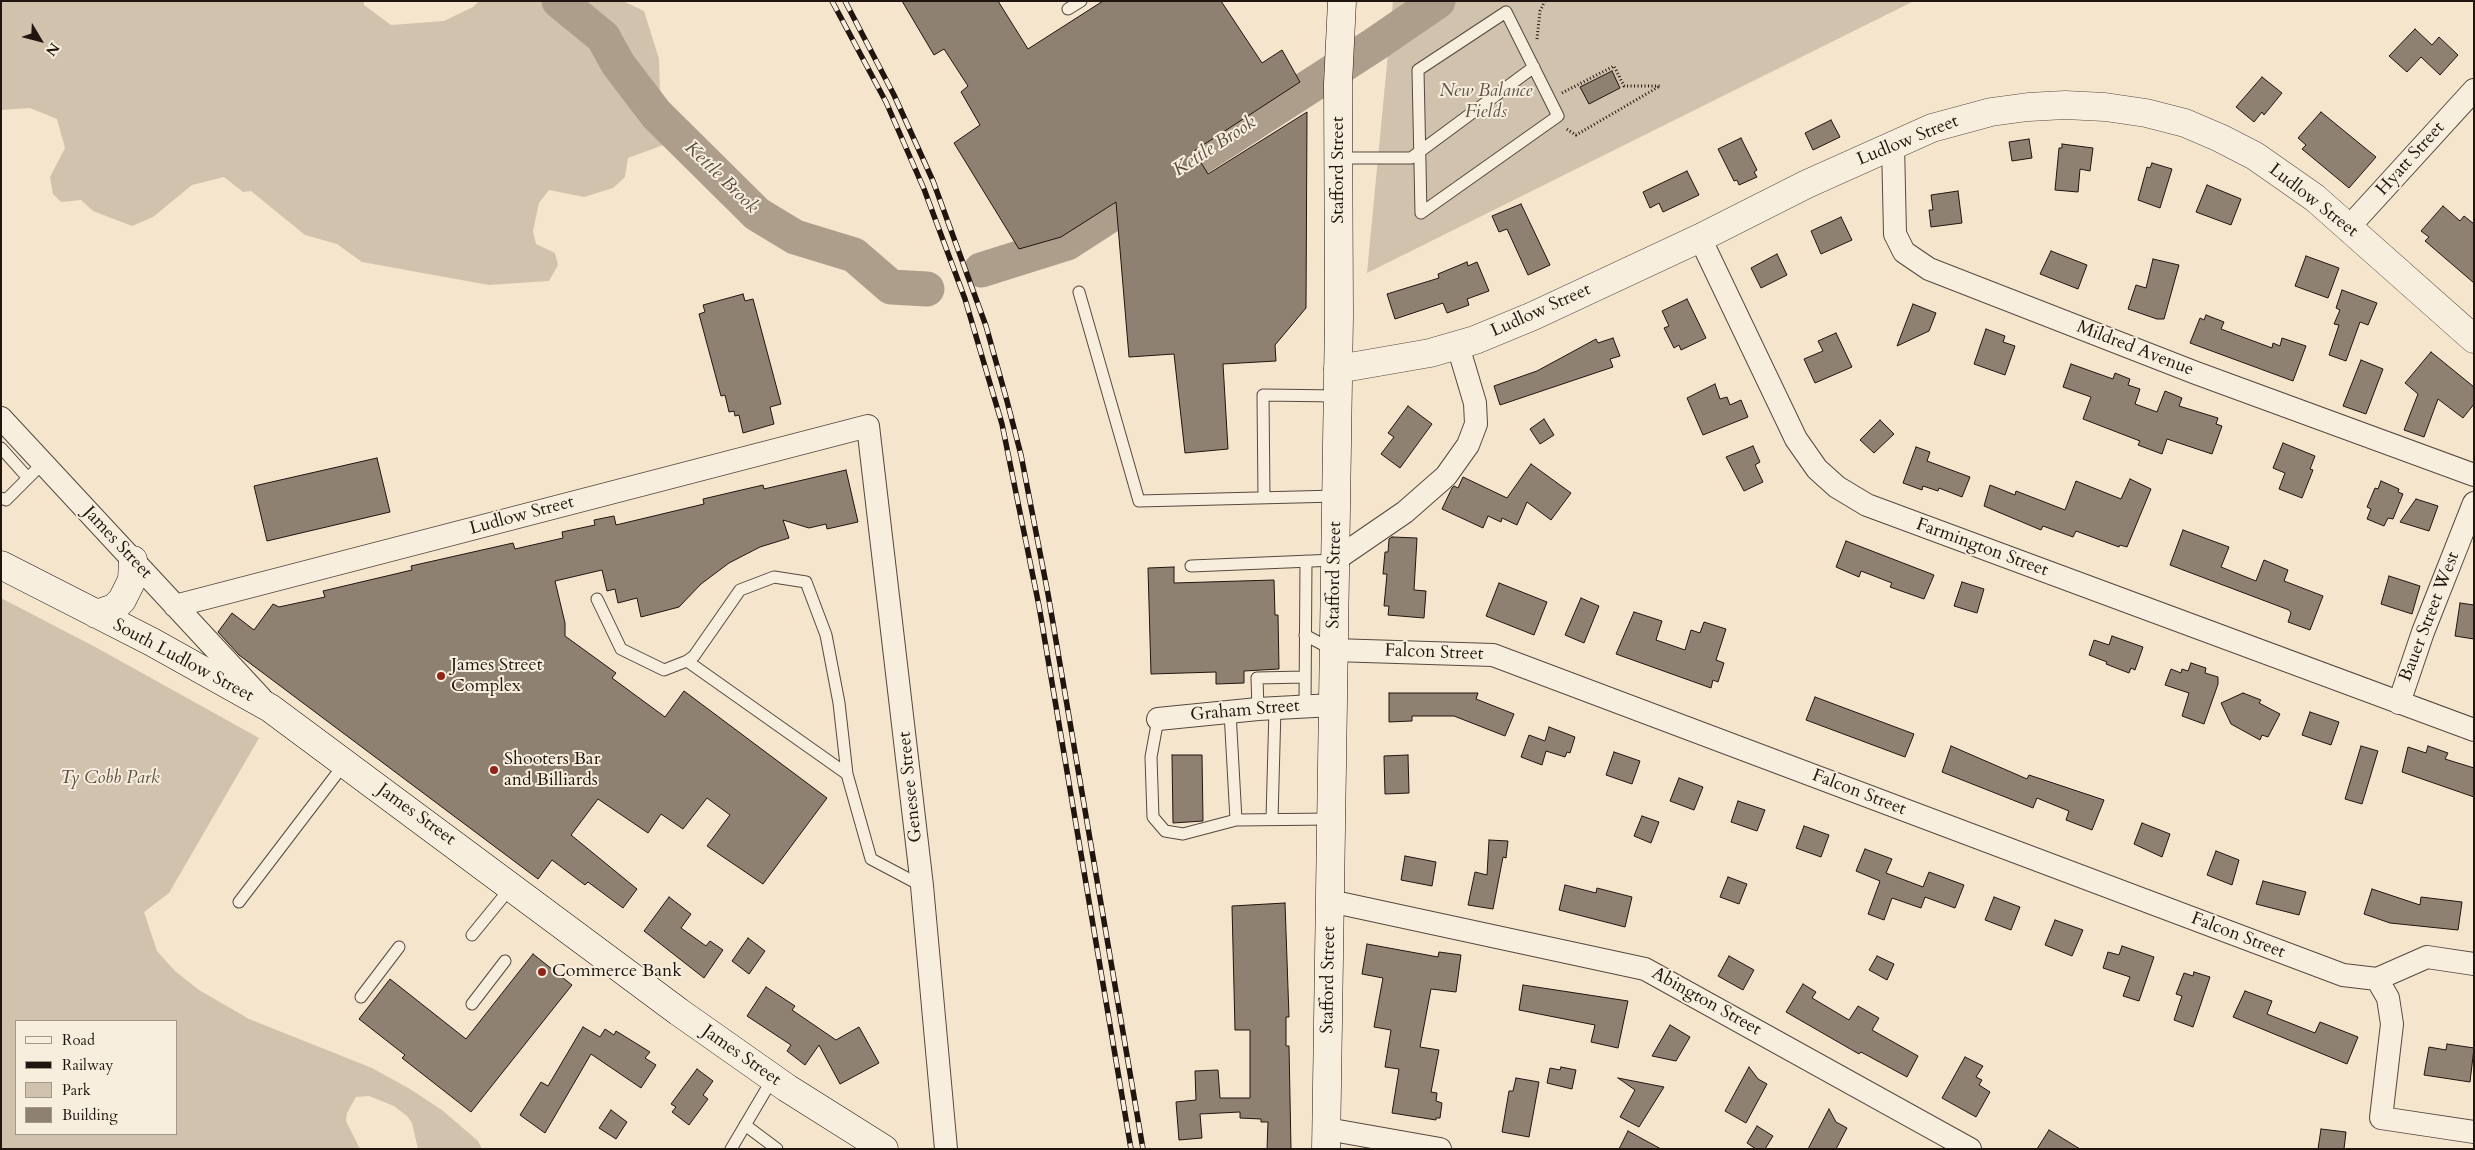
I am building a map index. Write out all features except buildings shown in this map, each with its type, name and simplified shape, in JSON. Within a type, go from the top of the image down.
[{"type":"main road","name":"Stafford Street","points":[[1326,1139],[1338,396],[1338,84],[1342,1]]},
{"type":"main road","name":"Ludlow Street","points":[[1338,369],[1430,353],[1458,346],[1533,316],[1894,144],[1955,120],[2028,107],[2097,107],[2146,113],[2185,123],[2220,138],[2254,156],[2287,177],[2349,227],[2474,339]]},
{"type":"main road","name":"South Ludlow Street","points":[[96,614],[114,608],[122,600],[132,580],[133,560]]},
{"type":"main road","name":"South Ludlow Street","points":[[1,565],[152,642],[270,708]]},
{"type":"main road","name":"James Street","points":[[270,708],[513,886],[679,1012],[773,1078],[884,1149]]},
{"type":"street","name":"Hyatt Street","points":[[2349,227],[2474,90]]},
{"type":"street","name":"Mildred Avenue","points":[[1894,144],[1895,234],[1904,252],[1930,269],[2196,373],[2474,475]]},
{"type":"street","name":"Farmington Street","points":[[1700,238],[1796,439],[1817,469],[1836,487],[1867,505],[2474,730]]},
{"type":"street","points":[[1335,560],[1406,512],[1446,476],[1468,445],[1476,424],[1475,403],[1458,346]]},
{"type":"street","name":"James Street","points":[[1,418],[36,470],[133,560],[270,708]]},
{"type":"street","name":"Ludlow Street","points":[[176,606],[868,426]]},
{"type":"street","name":"Genesee Street","points":[[868,426],[922,886],[946,1149]]},
{"type":"street","name":"Bauer Street West","points":[[2399,703],[2424,632],[2474,503]]},
{"type":"street","name":"Falcon Street","points":[[1333,650],[1493,655],[2343,975],[2377,979]]},
{"type":"street","name":"Graham Street","points":[[1158,719],[1266,708],[1332,705]]},
{"type":"street","name":"Abington Street","points":[[1330,901],[1645,969],[1970,1149]]},
{"type":"street","points":[[2474,964],[2427,958],[2377,979],[2388,998],[2392,1024],[2381,1118],[2474,1132]]},
{"type":"street","points":[[1326,1139],[1440,1149]]},
{"type":"lane","points":[[1068,9],[1081,1]]},
{"type":"lane","points":[[1506,12],[1534,68],[1558,116],[1422,213],[1418,70],[1506,12]]},
{"type":"lane","points":[[1338,158],[1411,158],[1534,68]]},
{"type":"lane","points":[[1079,292],[1139,502],[1336,496]]},
{"type":"lane","points":[[1264,498],[1263,395],[1338,396]]},
{"type":"lane","points":[[1,448],[36,470],[6,500],[1,498]]},
{"type":"lane","points":[[1191,566],[1335,560]]},
{"type":"lane","points":[[1305,706],[1306,561]]},
{"type":"lane","points":[[597,599],[621,649],[664,670],[687,661],[694,656],[740,590],[774,577],[806,582],[826,635],[838,703],[847,774],[871,859],[922,886]]},
{"type":"lane","points":[[1305,635],[1333,650]]},
{"type":"lane","points":[[687,661],[847,774]]},
{"type":"lane","points":[[1272,819],[1266,708],[1257,678],[1305,676]]},
{"type":"lane","points":[[1230,712],[1236,820]]},
{"type":"lane","points":[[1158,719],[1151,757],[1153,817],[1165,831],[1183,834],[1236,820],[1331,819]]},
{"type":"lane","points":[[238,902],[345,762]]},
{"type":"lane","points":[[472,935],[513,886]]},
{"type":"lane","points":[[361,997],[399,948]]},
{"type":"lane","points":[[472,1004],[505,960]]},
{"type":"lane","points":[[731,1149],[773,1078]]},
{"type":"lane","points":[[745,1125],[776,1149]]},
{"type":"path","points":[[1534,68],[1540,11],[1545,1]]},
{"type":"path","points":[[1550,100],[1614,66],[1624,86],[1660,86],[1576,135],[1552,121]]},
{"type":"green space","points":[[1,1],[364,1],[364,5],[391,25],[444,21],[473,7],[479,1],[623,1],[644,11],[659,59],[660,93],[671,116],[666,144],[628,158],[625,177],[613,188],[584,197],[549,190],[539,203],[533,231],[536,244],[555,253],[558,265],[549,281],[489,285],[362,262],[337,244],[305,235],[251,191],[243,192],[224,177],[192,185],[153,217],[132,226],[93,211],[81,200],[61,202],[53,194],[50,177],[65,148],[57,119],[30,108],[1,110]]},
{"type":"green space","name":"New Balance Fields","points":[[1393,1],[1914,1],[1367,273]]},
{"type":"green space","name":"Ty Cobb Park","points":[[1,598],[97,648],[259,738],[169,893],[144,912],[157,951],[175,971],[199,990],[249,1019],[372,1068],[410,1089],[442,1110],[478,1141],[482,1149],[418,1149],[412,1123],[407,1116],[394,1106],[369,1096],[356,1097],[347,1113],[346,1121],[360,1149],[1,1149]]},
{"type":"waterway","name":"Kettle Brook","points":[[559,1],[603,37],[618,64],[656,114],[757,214],[795,237],[854,255],[891,287],[927,289]]},
{"type":"waterway","name":"Kettle Brook","points":[[981,270],[1067,243],[1374,45],[1438,1]]},
{"type":"railway","points":[[832,1],[886,102],[924,189],[965,299],[1002,424],[1039,606],[1131,1149]]},
{"type":"railway","points":[[845,1],[894,95],[933,181],[986,326],[1007,401],[1021,455],[1048,594],[1143,1149]]},
{"type":"place","name":"James Street Complex","points":[[441,676]]},
{"type":"place","name":"Shooters Bar and Billiards","points":[[494,770]]},
{"type":"place","name":"Commerce Bank","points":[[542,972]]}]
